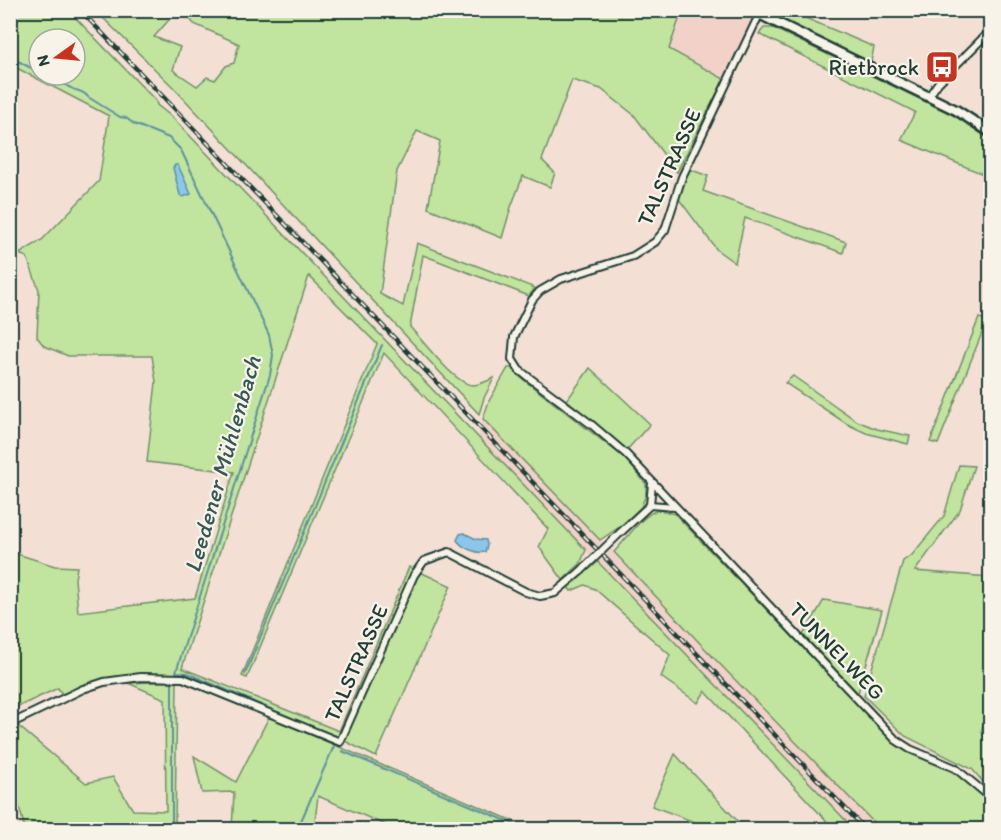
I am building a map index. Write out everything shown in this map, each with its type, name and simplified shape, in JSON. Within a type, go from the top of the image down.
[{"type":"main road","points":[[755,13],[929,96],[990,132]]},
{"type":"street","name":"TALSTRASSE","points":[[675,507],[626,454],[601,432],[519,370],[512,360],[514,337],[532,300],[548,284],[633,256],[655,242],[664,231],[682,177],[755,13]]},
{"type":"street","points":[[929,96],[938,83],[990,31]]},
{"type":"street","points":[[652,483],[650,505],[675,507]]},
{"type":"street","name":"TALSTRASSE","points":[[10,724],[83,689],[104,682],[141,677],[183,678],[340,742],[414,576],[424,561],[449,552],[526,592],[540,596],[555,593],[650,505]]},
{"type":"street","name":"TUNNELWEG","points":[[675,507],[896,740],[910,749],[965,774],[990,797]]},
{"type":"shaded area","points":[[682,11],[738,11],[753,18],[724,79],[669,49]]},
{"type":"shaded area","points":[[483,419],[880,829],[854,829],[478,438]]},
{"type":"green space","points":[[11,11],[69,11],[84,27],[27,27],[27,73],[11,65]]},
{"type":"green space","points":[[96,11],[175,11],[154,37],[180,47],[173,70],[197,86],[207,77],[215,80],[226,66],[234,63],[239,44],[194,24],[183,11],[682,11],[669,49],[724,79],[677,172],[634,115],[601,89],[572,80],[542,160],[555,173],[550,187],[523,176],[502,238],[428,208],[440,141],[417,131],[397,171],[380,294],[403,306],[417,243],[535,288],[529,296],[423,255],[410,327],[448,369],[465,383],[475,385],[494,378],[479,414],[173,87]]},
{"type":"green space","points":[[760,11],[789,11],[874,47],[871,62]]},
{"type":"green space","points":[[764,28],[773,28],[957,117],[990,140],[990,177],[901,140],[915,112],[759,34]]},
{"type":"green space","points":[[87,30],[586,550],[580,564],[563,580],[539,547],[548,529],[384,353],[247,678],[242,676],[377,344],[309,276],[182,668],[339,731],[409,567],[451,586],[376,757],[337,737],[183,675],[141,673],[103,679],[62,694],[58,688],[11,710],[11,552],[55,566],[77,567],[75,579],[78,612],[195,598],[234,472],[147,462],[156,382],[152,356],[68,356],[44,346],[37,337],[39,290],[27,257],[19,254],[42,240],[99,181],[109,116],[53,87],[87,87]]},
{"type":"green space","points":[[689,169],[708,176],[703,191],[846,242],[843,253],[745,218],[735,263],[717,250],[678,198]]},
{"type":"green space","points":[[979,318],[987,320],[938,444],[930,442]]},
{"type":"green space","points":[[508,368],[512,368],[520,377],[626,459],[646,484],[646,495],[641,507],[621,526],[600,540],[483,419],[489,401]]},
{"type":"green space","points":[[590,368],[650,424],[627,450],[567,400]]},
{"type":"green space","points":[[793,376],[857,421],[877,429],[910,436],[908,444],[866,433],[847,424],[785,383]]},
{"type":"green space","points":[[959,465],[974,466],[960,510],[915,571],[990,577],[990,703],[981,732],[990,737],[990,790],[972,769],[905,736],[864,696],[903,561],[912,555],[944,516]]},
{"type":"green space","points":[[659,510],[675,514],[892,740],[900,747],[963,777],[990,802],[990,829],[880,829],[614,552],[641,521]]},
{"type":"green space","points":[[598,562],[854,829],[834,829],[705,691],[698,703],[661,677],[670,655],[595,589],[585,585],[571,591],[568,587]]},
{"type":"green space","points":[[824,600],[882,610],[858,693],[803,635]]},
{"type":"green space","points":[[177,681],[175,829],[25,829],[11,776],[11,728],[17,725],[86,783],[113,777],[133,810],[166,811],[165,699],[128,683]]},
{"type":"green space","points":[[269,717],[532,829],[395,829],[318,796],[314,829],[232,829],[234,792],[202,793],[194,756],[236,782]]},
{"type":"green space","points":[[675,754],[745,829],[713,829],[652,806]]},
{"type":"water","points":[[178,165],[191,194],[183,197],[180,195],[173,168]]},
{"type":"water","points":[[464,533],[476,539],[486,540],[485,552],[470,550],[462,546],[457,540],[460,534]]},
{"type":"waterway","name":"Leedener Mühlenbach","points":[[10,57],[27,66]]},
{"type":"waterway","name":"Leedener Mühlenbach","points":[[70,87],[84,93],[120,117],[169,138],[181,150],[269,335],[273,355],[270,375],[176,672],[187,673],[329,734]]},
{"type":"waterway","points":[[245,674],[382,345]]},
{"type":"waterway","name":"Leedener Mühlenbach","points":[[172,683],[172,830]]},
{"type":"waterway","points":[[297,830],[334,746]]},
{"type":"waterway","points":[[342,751],[528,830]]},
{"type":"railway","points":[[80,10],[866,830]]},
{"type":"place","name":"Rietbrock","points":[[942,67]]}]
